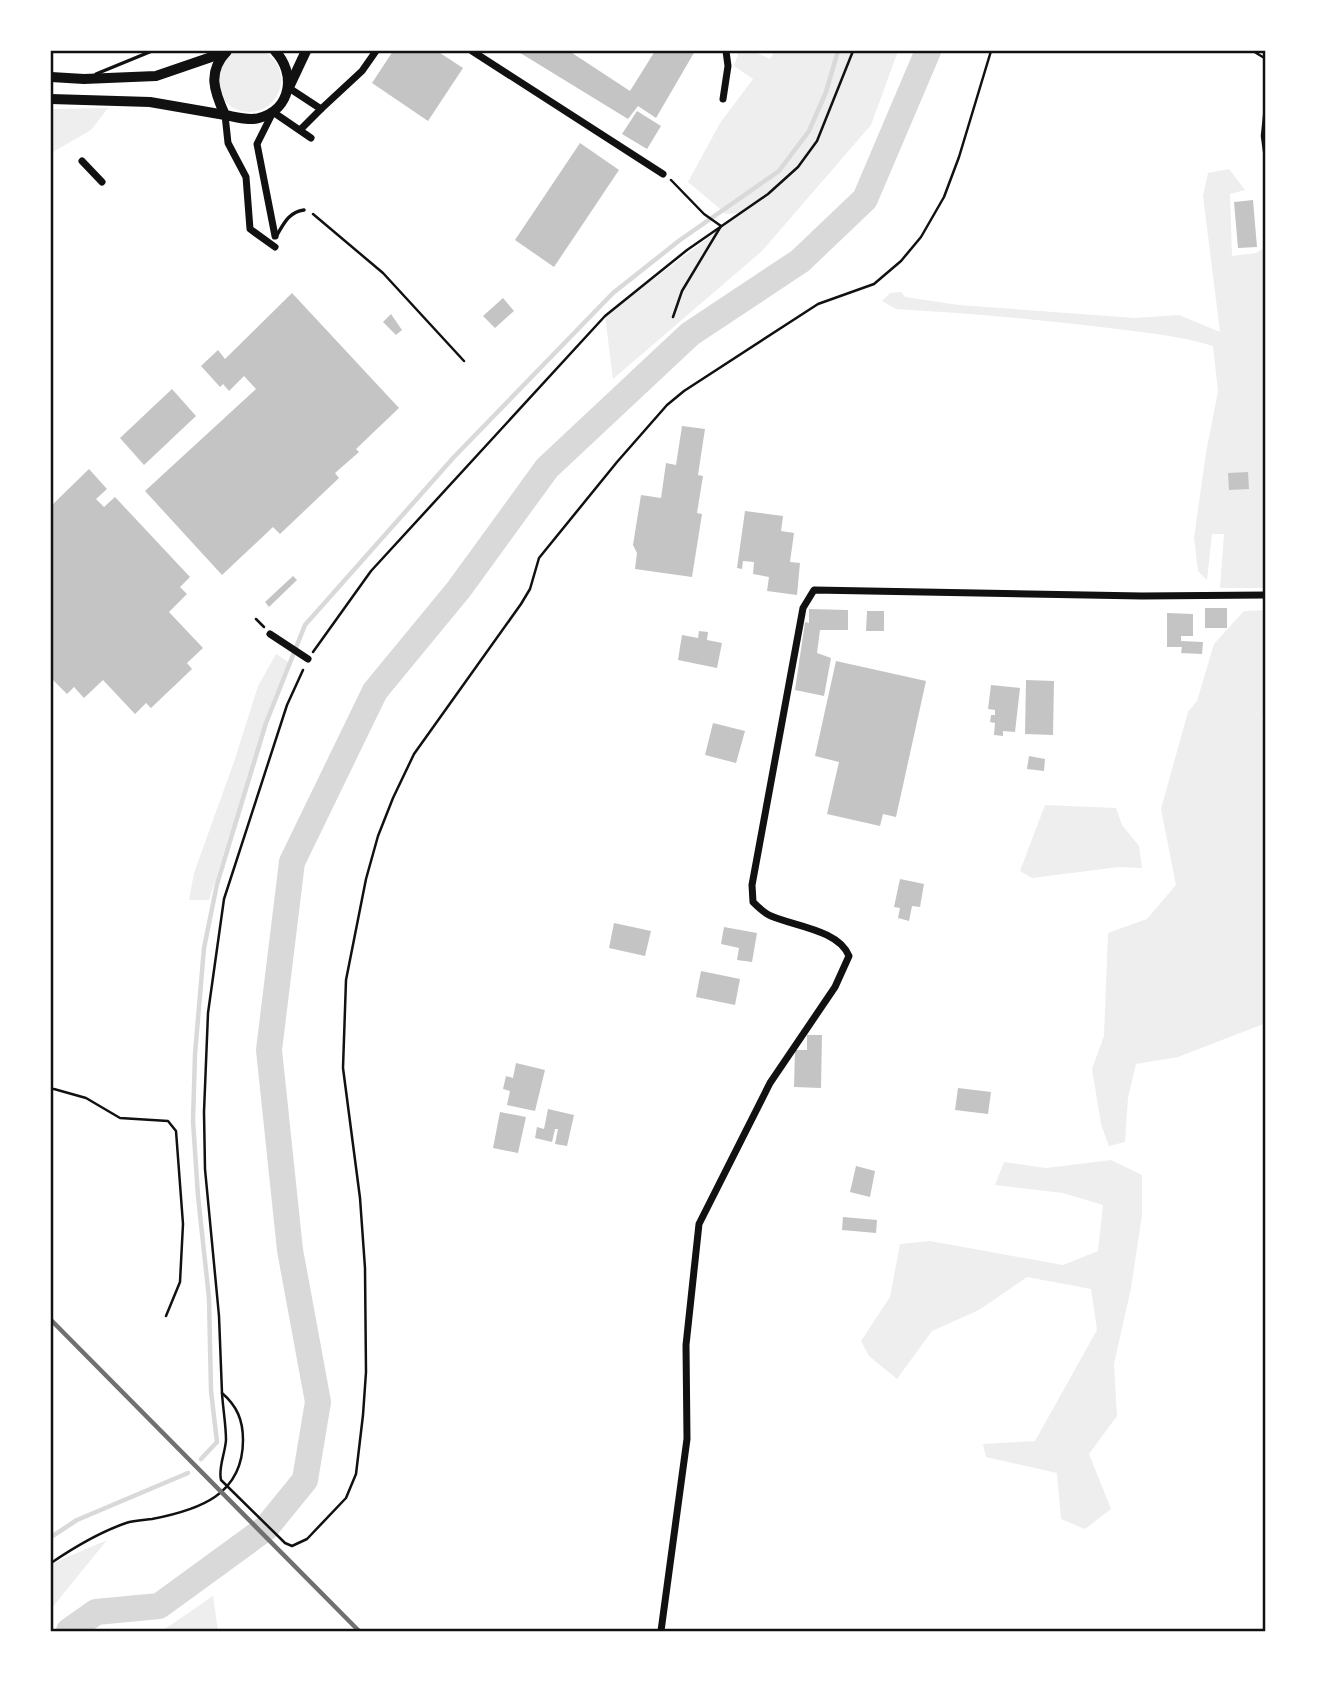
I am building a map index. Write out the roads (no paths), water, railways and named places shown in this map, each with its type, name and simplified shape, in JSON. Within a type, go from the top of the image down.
[{"type":"main road","points":[[51,78],[156,76],[226,51]]},
{"type":"main road","points":[[225,115],[213,86],[218,62],[226,51]]},
{"type":"main road","points":[[275,51],[285,62],[289,74],[289,88]]},
{"type":"main road","points":[[51,99],[150,102],[257,118],[274,113],[285,99],[306,51]]},
{"type":"street","points":[[300,130],[362,71],[376,51]]},
{"type":"street","points":[[472,51],[663,174]]},
{"type":"street","points":[[723,99],[728,66],[726,51]]},
{"type":"street","points":[[289,88],[321,108]]},
{"type":"street","points":[[275,236],[257,144],[274,113],[312,138]]},
{"type":"street","points":[[225,115],[228,143],[246,177],[250,229],[275,247]]},
{"type":"street","points":[[82,161],[102,182]]},
{"type":"street","points":[[662,1631],[687,1439],[686,1345],[699,1224],[770,1083],[835,987],[849,956],[846,947],[828,936],[767,914],[753,902],[752,885],[803,608],[814,590],[1142,596],[1266,595]]},
{"type":"street","points":[[270,634],[308,659]]},
{"type":"lane","points":[[84,79],[152,51]]},
{"type":"lane","points":[[275,236],[295,211],[304,210]]},
{"type":"waterway","points":[[201,1459],[217,1442],[211,1391],[209,1298],[193,1121],[195,1054],[204,948],[217,884],[266,723],[305,625],[454,457],[613,293],[680,240],[779,171],[809,131],[826,92],[838,51]]},
{"type":"waterway","points":[[69,1631],[96,1612],[159,1606],[266,1528],[305,1480],[318,1402],[290,1250],[269,1050],[292,862],[375,691],[459,589],[547,468],[690,334],[800,261],[865,199],[928,51]]},
{"type":"waterway","points":[[51,1537],[77,1520],[188,1473]]},
{"type":"railway","points":[[51,1320],[359,1631]]}]
